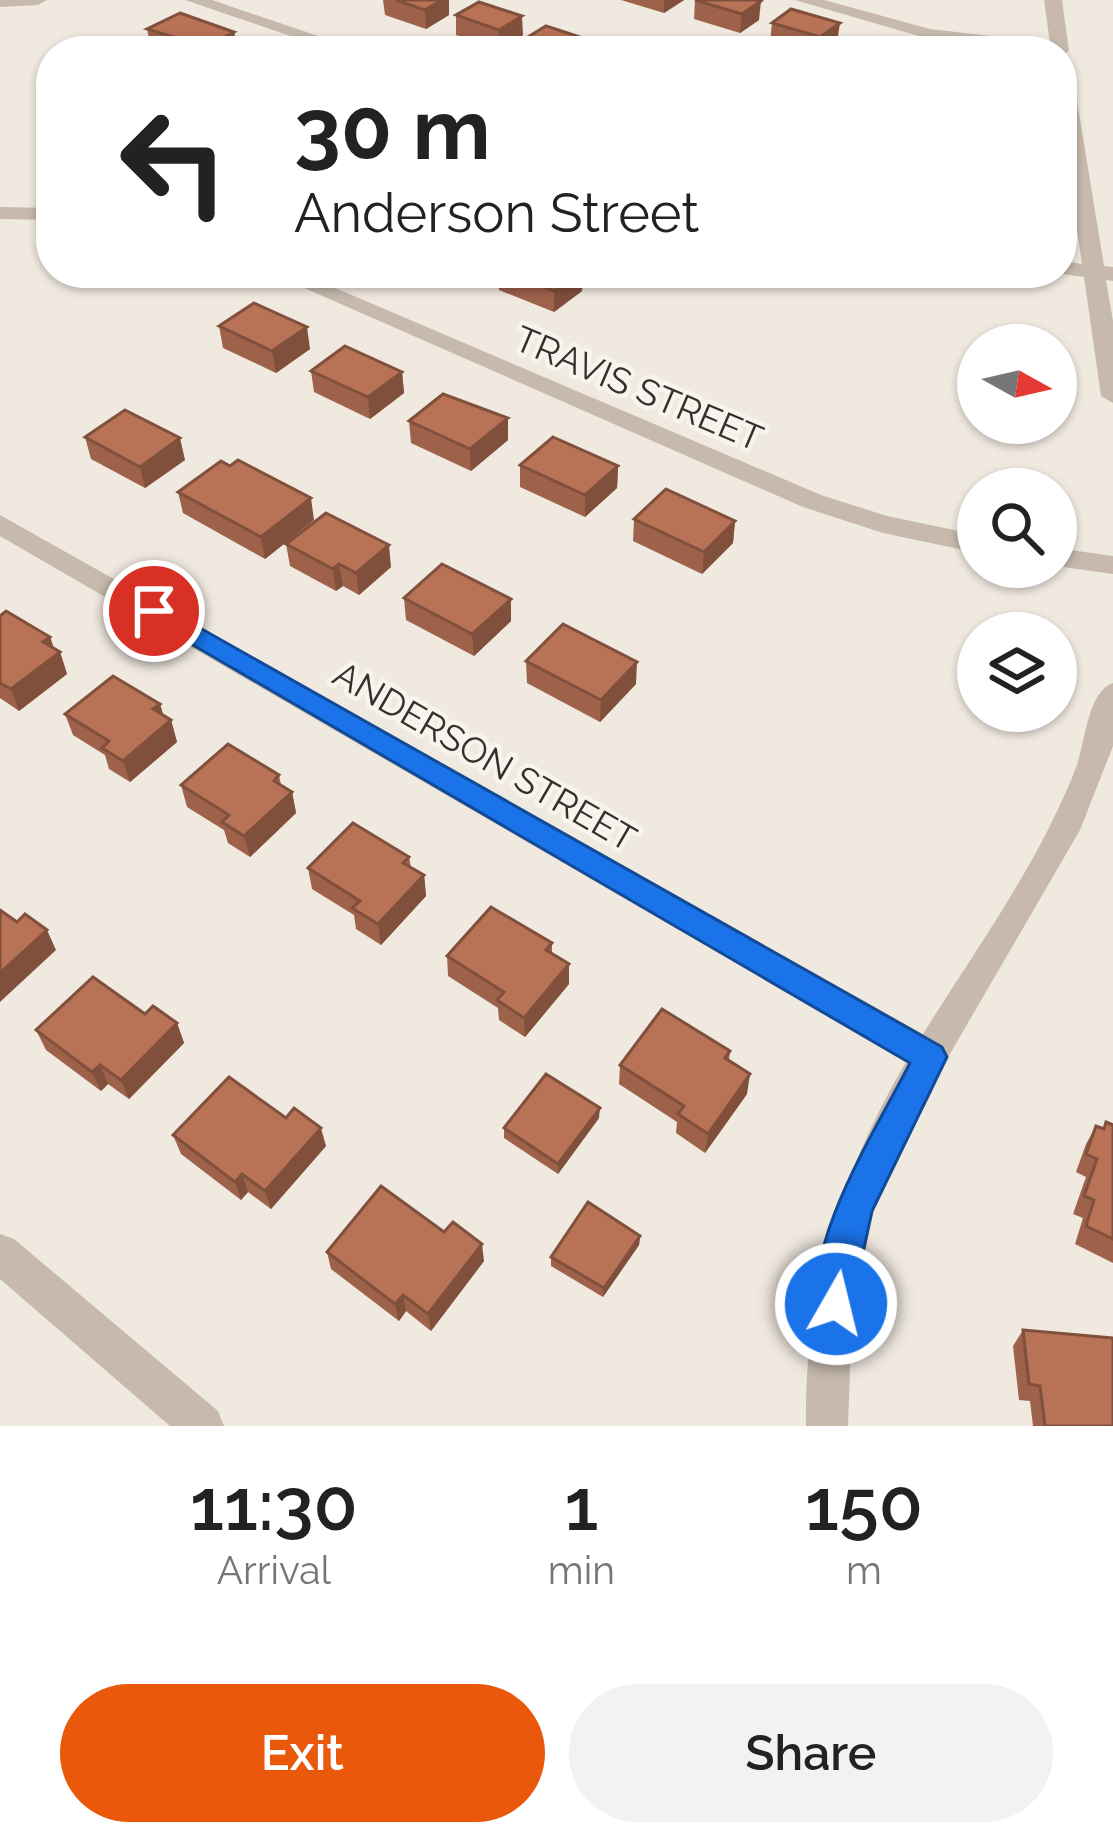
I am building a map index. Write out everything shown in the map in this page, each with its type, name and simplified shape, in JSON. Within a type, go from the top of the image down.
[{"type":"street","points":[[0,2],[38,0]]},
{"type":"street","points":[[194,0],[306,36]]},
{"type":"street","points":[[804,0],[944,36]]},
{"type":"street","points":[[1052,0],[1058,36]]},
{"type":"street","points":[[1077,137],[1105,273],[1113,396]]},
{"type":"street","points":[[0,213],[36,214]]},
{"type":"street","name":"TRAVIS STREET","points":[[316,288],[812,500],[883,524],[957,540]]},
{"type":"street","name":"ANDERSON STREET","points":[[0,524],[930,1057]]},
{"type":"street","points":[[1077,560],[1113,565]]},
{"type":"street","points":[[827,1426],[841,1258],[875,1159],[930,1057],[1032,893],[1085,789],[1113,694]]},
{"type":"street","points":[[0,1253],[202,1426]]},
{"type":"building","points":[[396,0],[442,0],[425,10]]},
{"type":"building","points":[[695,0],[759,0],[761,1],[742,14]]},
{"type":"building","points":[[479,2],[522,16],[499,30],[456,15]]},
{"type":"building","points":[[791,9],[840,23],[817,36],[772,23]]},
{"type":"building","points":[[180,13],[234,32],[170,36],[147,29]]},
{"type":"building","points":[[546,26],[577,36],[530,36]]},
{"type":"building","points":[[254,303],[307,327],[272,351],[219,326]]},
{"type":"building","points":[[345,346],[402,372],[368,397],[311,371]]},
{"type":"building","points":[[443,394],[508,418],[470,449],[409,421]]},
{"type":"building","points":[[125,410],[180,438],[140,467],[85,437]]},
{"type":"building","points":[[553,437],[618,466],[585,495],[520,465]]},
{"type":"building","points":[[238,460],[311,498],[261,537],[178,492],[221,461],[230,466]]},
{"type":"building","points":[[666,489],[735,521],[704,552],[634,519]]},
{"type":"building","points":[[326,513],[389,545],[356,573],[339,564],[333,569],[286,544]]},
{"type":"building","points":[[442,564],[511,599],[472,634],[404,598]]},
{"type":"building","points":[[6,611],[50,637],[43,642],[60,652],[11,689],[0,683],[0,616]]},
{"type":"building","points":[[563,624],[637,662],[601,700],[526,661]]},
{"type":"building","points":[[113,676],[160,704],[153,709],[171,720],[123,761],[102,748],[109,741],[65,714]]},
{"type":"building","points":[[228,744],[279,775],[274,781],[292,792],[244,836],[222,822],[229,815],[181,785]]},
{"type":"building","points":[[353,823],[409,857],[403,863],[424,875],[378,924],[352,908],[360,901],[308,868]]},
{"type":"building","points":[[491,907],[552,943],[546,950],[569,964],[524,1018],[497,1000],[504,992],[447,956]]},
{"type":"building","points":[[0,910],[17,922],[25,914],[47,930],[0,973]]},
{"type":"building","points":[[93,977],[145,1014],[153,1006],[177,1023],[121,1080],[100,1065],[92,1072],[36,1030]]},
{"type":"building","points":[[662,1009],[730,1051],[725,1058],[750,1074],[708,1134],[678,1114],[684,1106],[620,1065]]},
{"type":"building","points":[[546,1074],[600,1108],[558,1164],[504,1128]]},
{"type":"building","points":[[229,1077],[286,1118],[294,1108],[321,1128],[265,1191],[242,1174],[235,1182],[173,1135]]},
{"type":"building","points":[[1106,1122],[1113,1125],[1113,1239],[1086,1226],[1094,1200],[1084,1196],[1097,1159],[1086,1154],[1096,1126],[1104,1129]]},
{"type":"building","points":[[381,1186],[444,1232],[453,1222],[482,1244],[428,1314],[403,1295],[395,1304],[327,1252]]},
{"type":"building","points":[[588,1202],[640,1236],[604,1288],[551,1257]]},
{"type":"building","points":[[1023,1330],[1113,1338],[1113,1426],[1045,1426],[1040,1386],[1029,1384]]},
{"type":"route","points":[[154,611],[930,1057],[875,1159],[855,1208],[841,1258],[836,1304]]}]
